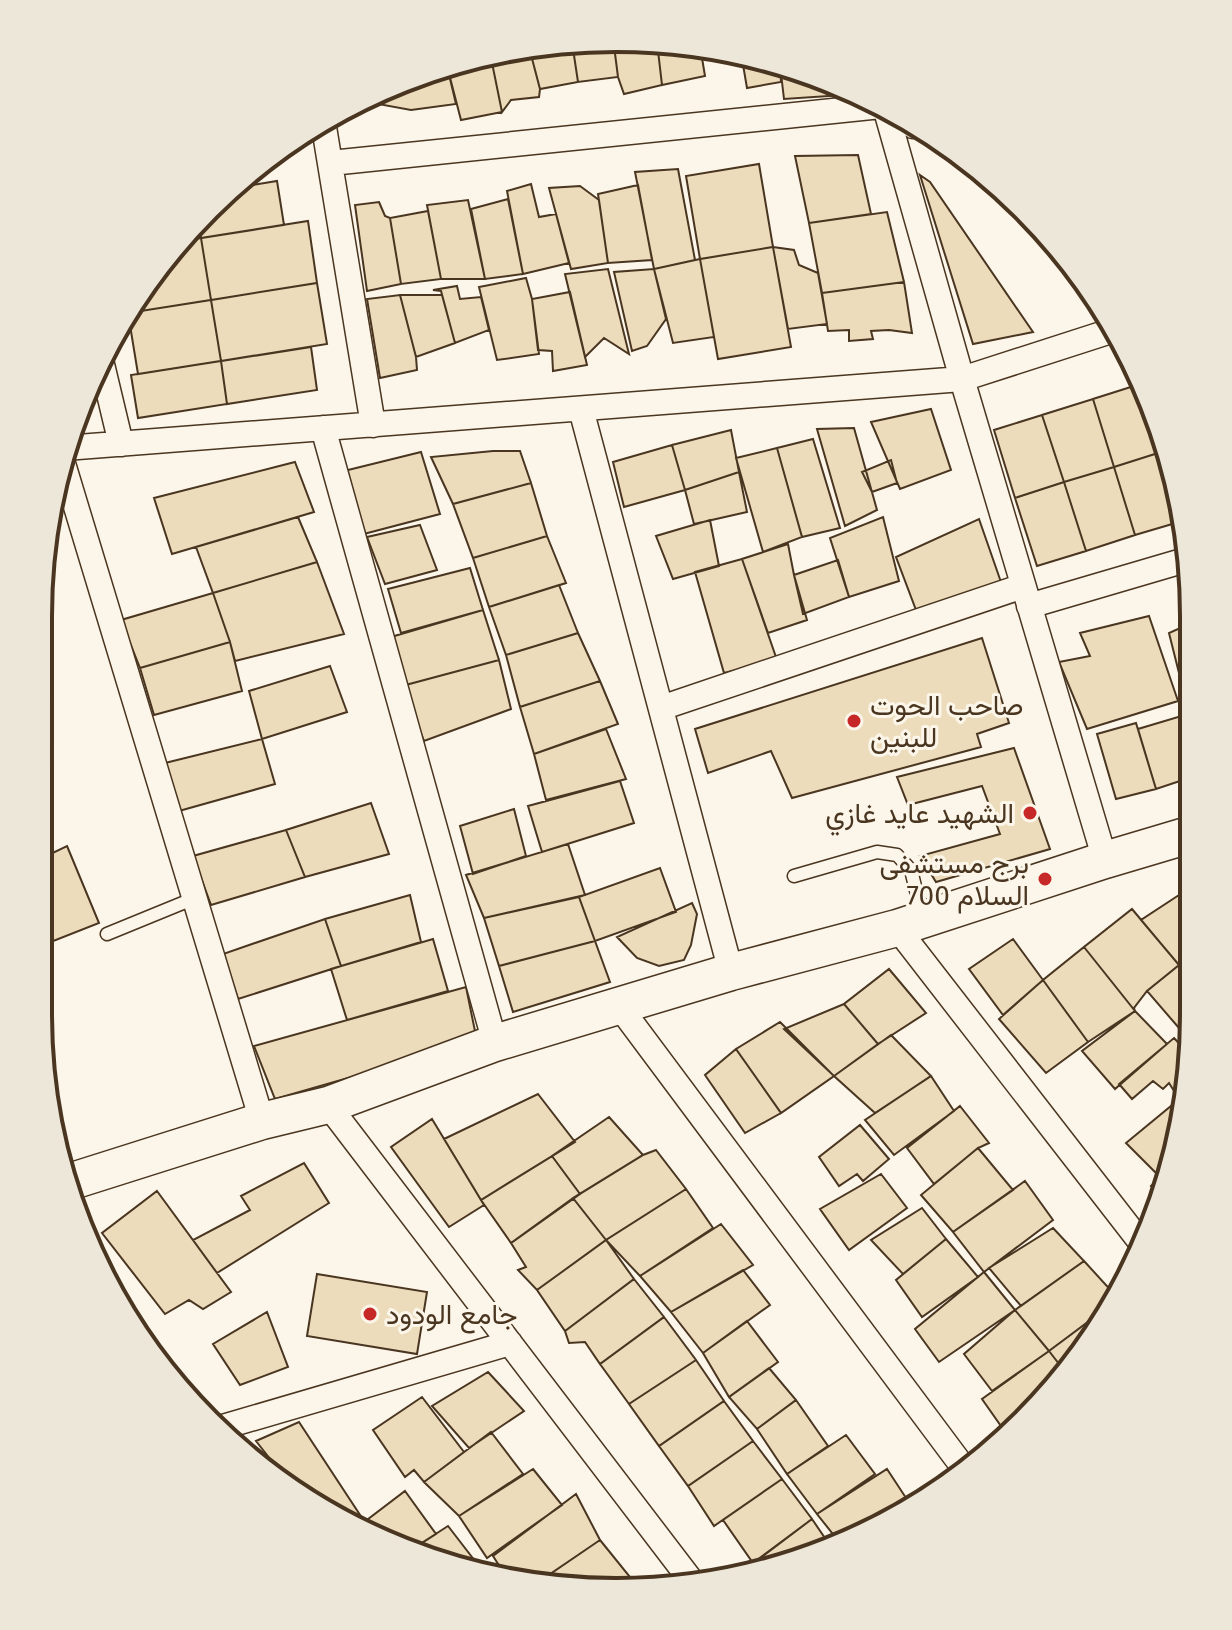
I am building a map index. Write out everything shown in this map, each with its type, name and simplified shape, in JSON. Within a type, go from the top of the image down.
[{"type":"street","points":[[331,163],[861,108]]},
{"type":"street","points":[[888,122],[1105,860]]},
{"type":"street","points":[[325,133],[373,425]]},
{"type":"street","points":[[78,447],[962,379],[1104,333]]},
{"type":"street","points":[[105,378],[121,444]]},
{"type":"street","points":[[581,409],[731,972]]},
{"type":"street","points":[[323,428],[495,1043]]},
{"type":"street","points":[[68,482],[262,1121]]},
{"type":"street","points":[[661,708],[1026,596],[1177,562]]},
{"type":"street","points":[[77,1179],[262,1121],[328,1105],[495,1043],[731,972],[910,924],[1180,838]]},
{"type":"street","points":[[910,924],[1135,1234]]},
{"type":"street","points":[[619,1006],[959,1461]]},
{"type":"street","points":[[328,1105],[686,1573]]},
{"type":"street","points":[[230,1425],[510,1343]]},
{"type":"lane","points":[[794,876],[877,852],[897,855],[911,870],[910,924]]},
{"type":"lane","points":[[107,934],[195,898]]},
{"type":"building","points":[[615,52],[658,54],[662,85],[624,94]]},
{"type":"building","points":[[615,52],[618,77],[578,82],[574,54]]},
{"type":"building","points":[[574,54],[578,82],[540,89],[532,59]]},
{"type":"building","points":[[658,54],[702,59],[705,76],[662,85]]},
{"type":"building","points":[[532,59],[540,89],[539,97],[511,100],[502,112],[493,66]]},
{"type":"building","points":[[493,66],[502,112],[461,120],[450,77]]},
{"type":"building","points":[[743,67],[781,77],[781,82],[747,88]]},
{"type":"building","points":[[450,77],[456,104],[411,110],[380,104]]},
{"type":"building","points":[[781,77],[834,96],[784,99]]},
{"type":"building","points":[[858,155],[871,214],[809,223],[795,156]]},
{"type":"building","points":[[759,164],[773,247],[700,259],[686,176]]},
{"type":"building","points":[[678,169],[695,260],[654,269],[635,172]]},
{"type":"building","points":[[920,175],[930,182],[1033,332],[973,344]]},
{"type":"building","points":[[277,181],[284,225],[201,238],[217,217],[253,185]]},
{"type":"building","points":[[531,184],[539,217],[556,214],[569,263],[523,274],[507,191]]},
{"type":"building","points":[[638,185],[652,260],[608,263],[598,194]]},
{"type":"building","points":[[580,186],[599,200],[608,263],[571,269],[549,188]]},
{"type":"building","points":[[508,199],[523,274],[485,279],[471,209]]},
{"type":"building","points":[[468,200],[485,279],[441,279],[427,205]]},
{"type":"building","points":[[379,202],[385,216],[390,218],[401,284],[367,291],[355,205]]},
{"type":"building","points":[[428,211],[441,279],[401,284],[390,218]]},
{"type":"building","points":[[887,212],[904,282],[822,293],[809,223]]},
{"type":"building","points":[[308,221],[317,283],[211,300],[201,238]]},
{"type":"building","points":[[201,238],[211,300],[142,311],[169,273],[197,239]]},
{"type":"building","points":[[773,247],[794,250],[799,265],[818,273],[827,324],[788,329]]},
{"type":"building","points":[[773,247],[791,347],[718,359],[700,259]]},
{"type":"building","points":[[700,259],[714,337],[673,343],[654,269]]},
{"type":"building","points":[[608,269],[629,354],[604,338],[585,357],[565,274]]},
{"type":"building","points":[[654,269],[666,319],[647,346],[632,351],[614,272]]},
{"type":"building","points":[[526,278],[539,354],[497,360],[479,287]]},
{"type":"building","points":[[904,282],[912,333],[871,331],[873,339],[849,341],[849,330],[828,331],[822,293]]},
{"type":"building","points":[[317,283],[327,344],[221,361],[211,300]]},
{"type":"building","points":[[457,286],[460,299],[481,297],[489,330],[455,343],[441,291],[433,290]]},
{"type":"building","points":[[570,292],[587,365],[553,371],[552,351],[538,350],[532,299]]},
{"type":"building","points":[[400,295],[442,295],[455,343],[416,357]]},
{"type":"building","points":[[400,295],[417,370],[380,378],[367,299]]},
{"type":"building","points":[[211,300],[221,361],[138,374],[131,330],[142,311]]},
{"type":"building","points":[[311,347],[317,390],[227,404],[221,361]]},
{"type":"building","points":[[221,361],[227,404],[138,418],[131,375]]},
{"type":"building","points":[[1131,387],[1156,454],[1114,467],[1093,399]]},
{"type":"building","points":[[1093,399],[1114,467],[1064,482],[1042,415]]},
{"type":"building","points":[[931,409],[951,470],[900,489],[871,422]]},
{"type":"building","points":[[1042,415],[1064,482],[1015,498],[994,430]]},
{"type":"building","points":[[854,428],[877,510],[845,526],[817,429]]},
{"type":"building","points":[[731,430],[739,472],[685,490],[672,445]]},
{"type":"building","points":[[813,439],[840,528],[802,537],[777,448]]},
{"type":"building","points":[[672,445],[685,490],[624,507],[613,462]]},
{"type":"building","points":[[777,448],[802,537],[763,552],[736,458]]},
{"type":"building","points":[[520,451],[531,483],[453,504],[431,457]]},
{"type":"building","points":[[421,452],[440,514],[360,535],[344,471]]},
{"type":"building","points":[[1156,454],[1172,524],[1135,535],[1114,467]]},
{"type":"building","points":[[891,460],[897,483],[872,492],[862,472]]},
{"type":"building","points":[[295,462],[314,512],[172,554],[154,498]]},
{"type":"building","points":[[1114,467],[1135,535],[1086,551],[1064,482]]},
{"type":"building","points":[[739,472],[747,512],[694,524],[685,490]]},
{"type":"building","points":[[1064,482],[1086,551],[1037,566],[1015,498]]},
{"type":"building","points":[[531,483],[547,536],[473,558],[453,504]]},
{"type":"building","points":[[298,517],[317,562],[213,593],[196,547]]},
{"type":"building","points":[[883,517],[899,581],[849,597],[830,538]]},
{"type":"building","points":[[979,519],[1002,585],[916,610],[896,557]]},
{"type":"building","points":[[710,520],[719,566],[673,579],[656,536]]},
{"type":"building","points":[[420,525],[437,570],[385,584],[367,537]]},
{"type":"building","points":[[547,536],[566,583],[489,607],[473,558]]},
{"type":"building","points":[[788,544],[807,620],[768,633],[742,559]]},
{"type":"building","points":[[742,559],[777,660],[724,673],[695,572]]},
{"type":"building","points":[[838,560],[849,597],[803,614],[794,575]]},
{"type":"building","points":[[317,562],[344,634],[235,661],[213,593]]},
{"type":"building","points":[[470,568],[483,610],[401,633],[388,589]]},
{"type":"building","points":[[559,585],[578,633],[506,655],[489,607]]},
{"type":"building","points":[[213,593],[230,642],[140,668],[121,620]]},
{"type":"building","points":[[483,610],[499,660],[402,686],[391,637]]},
{"type":"building","points":[[1149,616],[1178,701],[1087,729],[1059,662],[1090,656],[1080,633]]},
{"type":"building","points":[[1180,628],[1180,677],[1169,633]]},
{"type":"building","points":[[578,633],[600,681],[520,707],[506,655]]},
{"type":"building","points":[[982,638],[1009,723],[977,734],[981,747],[792,798],[771,751],[708,773],[695,729]]},
{"type":"building","points":[[230,642],[242,691],[154,715],[140,668]]},
{"type":"building","points":[[499,660],[511,709],[424,741],[402,686]]},
{"type":"building","points":[[330,666],[347,712],[262,739],[249,691]]},
{"type":"building","points":[[600,681],[618,724],[534,754],[520,707]]},
{"type":"building","points":[[1180,716],[1180,781],[1156,789],[1138,729]]},
{"type":"building","points":[[1136,723],[1156,789],[1116,799],[1097,734]]},
{"type":"building","points":[[606,729],[626,779],[546,800],[534,754]]},
{"type":"building","points":[[262,739],[275,784],[179,811],[165,763]]},
{"type":"building","points":[[1014,748],[1050,849],[936,882],[920,856],[1000,834],[982,786],[908,805],[897,777]]},
{"type":"building","points":[[620,781],[634,823],[542,852],[528,806]]},
{"type":"building","points":[[371,803],[389,854],[305,877],[286,830]]},
{"type":"building","points":[[514,809],[526,856],[473,874],[460,826]]},
{"type":"building","points":[[286,830],[305,877],[211,905],[193,856]]},
{"type":"building","points":[[568,844],[585,895],[484,918],[466,875]]},
{"type":"building","points":[[67,846],[99,923],[52,941],[52,853]]},
{"type":"building","points":[[660,868],[676,912],[595,941],[579,897]]},
{"type":"building","points":[[410,895],[421,942],[341,966],[325,919]]},
{"type":"building","points":[[1179,895],[1180,964],[1179,965],[1141,920]]},
{"type":"building","points":[[579,897],[595,941],[499,966],[484,918]]},
{"type":"building","points":[[692,903],[697,914],[691,945],[684,960],[659,966],[637,958],[617,937]]},
{"type":"building","points":[[1132,909],[1179,965],[1147,991],[1134,1008],[1135,1011],[1084,947]]},
{"type":"building","points":[[325,919],[341,966],[238,999],[223,954]]},
{"type":"building","points":[[433,939],[448,991],[347,1020],[331,969]]},
{"type":"building","points":[[1013,939],[1043,980],[1003,1015],[969,969]]},
{"type":"building","points":[[595,941],[610,982],[513,1012],[499,966]]},
{"type":"building","points":[[1084,947],[1135,1011],[1088,1042],[1043,980]]},
{"type":"building","points":[[1180,964],[1179,1028],[1147,991]]},
{"type":"building","points":[[889,969],[926,1013],[878,1044],[844,1004]]},
{"type":"building","points":[[1043,980],[1088,1042],[1046,1073],[999,1019]]},
{"type":"building","points":[[466,987],[477,1041],[275,1099],[254,1046]]},
{"type":"building","points":[[844,1004],[878,1044],[834,1076],[784,1029]]},
{"type":"building","points":[[1135,1011],[1167,1044],[1115,1089],[1082,1051]]},
{"type":"building","points":[[780,1022],[834,1076],[781,1113],[736,1049]]},
{"type":"building","points":[[891,1035],[931,1076],[875,1113],[834,1076]]},
{"type":"building","points":[[1174,1038],[1179,1044],[1174,1092],[1169,1083],[1163,1089],[1153,1081],[1132,1099],[1119,1084]]},
{"type":"building","points":[[736,1049],[781,1113],[745,1133],[705,1075]]},
{"type":"building","points":[[931,1076],[954,1111],[894,1155],[865,1120]]},
{"type":"building","points":[[538,1094],[575,1142],[481,1200],[444,1139]]},
{"type":"building","points":[[1172,1105],[1157,1174],[1126,1143]]},
{"type":"building","points":[[960,1106],[989,1143],[978,1148],[934,1184],[907,1148]]},
{"type":"building","points":[[609,1117],[643,1155],[580,1194],[552,1156]]},
{"type":"building","points":[[432,1119],[484,1205],[449,1227],[391,1147]]},
{"type":"building","points":[[860,1125],[889,1159],[863,1181],[857,1174],[839,1186],[819,1157]]},
{"type":"building","points":[[978,1148],[1013,1190],[953,1232],[921,1195]]},
{"type":"building","points":[[656,1150],[686,1189],[606,1240],[573,1198]]},
{"type":"building","points":[[552,1156],[580,1194],[511,1243],[481,1200]]},
{"type":"building","points":[[304,1163],[329,1203],[217,1273],[193,1240],[250,1210],[241,1196]]},
{"type":"building","points":[[881,1174],[907,1208],[849,1250],[820,1209]]},
{"type":"building","points":[[1025,1181],[1053,1220],[984,1272],[953,1232]]},
{"type":"building","points":[[686,1189],[713,1228],[640,1276],[606,1240]]},
{"type":"building","points":[[157,1191],[231,1292],[203,1309],[189,1300],[165,1314],[102,1233]]},
{"type":"building","points":[[573,1198],[606,1240],[537,1290],[518,1270],[526,1267],[511,1243]]},
{"type":"building","points":[[922,1208],[946,1239],[903,1274],[871,1240]]},
{"type":"building","points":[[721,1224],[753,1265],[671,1312],[640,1276]]},
{"type":"building","points":[[1053,1228],[1084,1261],[1021,1306],[989,1268]]},
{"type":"building","points":[[946,1239],[978,1277],[922,1317],[896,1280]]},
{"type":"building","points":[[606,1240],[634,1279],[565,1331],[537,1290]]},
{"type":"building","points":[[1084,1261],[1108,1288],[1088,1321],[1049,1351],[1015,1310]]},
{"type":"building","points":[[743,1270],[770,1305],[703,1353],[671,1312]]},
{"type":"building","points":[[984,1272],[1015,1310],[939,1362],[915,1329]]},
{"type":"building","points":[[317,1274],[427,1292],[417,1354],[307,1336]]},
{"type":"building","points":[[634,1279],[664,1317],[600,1364],[585,1342],[569,1343],[565,1331]]},
{"type":"building","points":[[1015,1310],[1049,1351],[992,1391],[964,1354]]},
{"type":"building","points":[[267,1312],[288,1367],[240,1385],[213,1344]]},
{"type":"building","points":[[664,1317],[696,1360],[629,1404],[600,1364]]},
{"type":"building","points":[[747,1321],[778,1362],[729,1397],[703,1353]]},
{"type":"building","points":[[1088,1322],[1058,1363],[1049,1351]]},
{"type":"building","points":[[1049,1351],[1058,1363],[1001,1426],[982,1399]]},
{"type":"building","points":[[696,1360],[724,1401],[659,1446],[629,1404]]},
{"type":"building","points":[[769,1368],[796,1400],[757,1429],[729,1397]]},
{"type":"building","points":[[488,1372],[524,1411],[469,1448],[432,1406]]},
{"type":"building","points":[[422,1397],[464,1452],[424,1482],[414,1470],[405,1477],[373,1430]]},
{"type":"building","points":[[796,1400],[828,1446],[787,1474],[757,1429]]},
{"type":"building","points":[[724,1401],[753,1441],[688,1486],[659,1446]]},
{"type":"building","points":[[299,1422],[361,1517],[303,1483],[270,1458],[256,1441]]},
{"type":"building","points":[[491,1432],[523,1474],[459,1516],[424,1482]]},
{"type":"building","points":[[846,1435],[875,1474],[817,1514],[787,1474]]},
{"type":"building","points":[[753,1441],[782,1479],[714,1526],[688,1486]]},
{"type":"building","points":[[533,1469],[562,1505],[487,1558],[459,1516]]},
{"type":"building","points":[[887,1469],[906,1497],[833,1534],[817,1514]]},
{"type":"building","points":[[782,1479],[812,1519],[752,1561],[723,1520]]},
{"type":"building","points":[[405,1491],[436,1534],[422,1543],[367,1520]]},
{"type":"building","points":[[576,1494],[600,1540],[550,1574],[499,1565],[493,1556]]},
{"type":"building","points":[[812,1519],[825,1538],[797,1548],[759,1559]]},
{"type":"building","points":[[448,1526],[474,1560],[435,1548],[422,1543]]},
{"type":"building","points":[[600,1540],[630,1577],[579,1577],[550,1574]]},
{"type":"place","name":"صاحب الحوت للبنين","points":[[854,721]]},
{"type":"place","name":"الشهيد عايد غازي","points":[[1030,813]]},
{"type":"place","name":"برج مستشفى السلام 700","points":[[1045,879]]},
{"type":"place","name":"جامع الودود","points":[[370,1314]]}]
